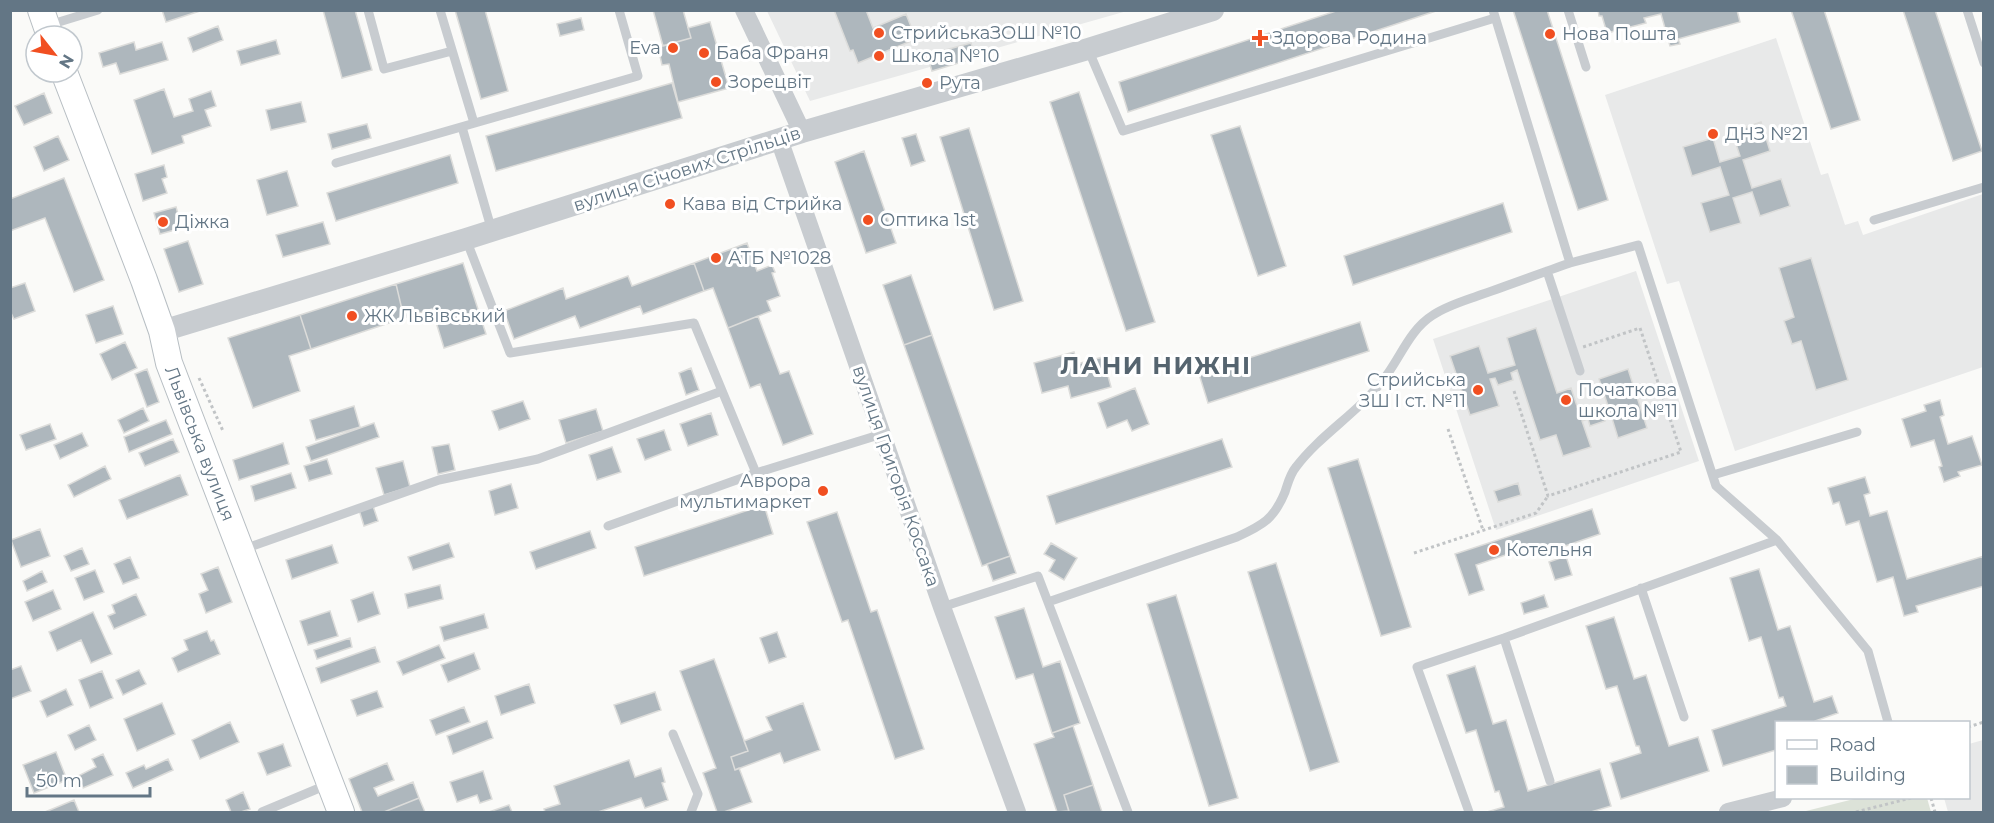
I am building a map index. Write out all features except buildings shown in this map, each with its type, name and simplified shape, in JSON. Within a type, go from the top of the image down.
[{"type":"main road","name":"Львівська вулиця","points":[[69,84],[162,331],[169,363],[341,813]]},
{"type":"street","points":[[744,10],[802,132]]},
{"type":"street","name":"вулиця Січових Стрільців","points":[[162,331],[492,231],[779,139],[1088,49],[1212,10]]},
{"type":"street","name":"вулиця Григорія Коссака","points":[[779,139],[942,607],[1017,813]]},
{"type":"street","points":[[1728,813],[1779,799]]},
{"type":"lane","points":[[46,24],[98,10]]},
{"type":"lane","points":[[368,10],[384,69],[452,51]]},
{"type":"lane","points":[[440,10],[474,123]]},
{"type":"lane","points":[[336,163],[638,76],[619,10]]},
{"type":"lane","points":[[1568,10],[1586,67]]},
{"type":"lane","points":[[1967,10],[1983,63]]},
{"type":"lane","points":[[1088,49],[1123,131],[1494,14],[1570,263]]},
{"type":"lane","points":[[462,127],[492,231]]},
{"type":"lane","points":[[1874,220],[1983,187]]},
{"type":"lane","points":[[466,239],[510,353],[694,323],[756,473]]},
{"type":"lane","points":[[1048,602],[1237,537],[1257,528],[1278,508],[1292,471],[1305,455],[1355,411],[1385,379],[1403,348],[1419,327],[1432,315],[1453,304],[1570,263],[1638,245],[1716,486],[1777,540],[1868,651],[1887,721]]},
{"type":"lane","points":[[1547,271],[1580,371]]},
{"type":"lane","points":[[241,550],[439,480],[538,459],[722,391]]},
{"type":"lane","points":[[1713,475],[1857,432]]},
{"type":"lane","points":[[608,526],[756,473],[882,434]]},
{"type":"lane","points":[[1468,813],[1416,667],[1504,638],[1777,540]]},
{"type":"lane","points":[[942,607],[1038,576],[1128,813]]},
{"type":"lane","points":[[1641,588],[1684,717]]},
{"type":"lane","points":[[1504,638],[1550,781]]},
{"type":"lane","points":[[673,734],[698,794],[691,813]]},
{"type":"lane","points":[[262,813],[330,783]]},
{"type":"path","points":[[1414,553],[1536,513],[1548,496],[1681,452],[1640,328],[1573,350]]},
{"type":"path","points":[[198,377],[223,431]]},
{"type":"path","points":[[1514,392],[1548,496]]},
{"type":"path","points":[[1448,429],[1483,530]]},
{"type":"path","points":[[1856,813],[1907,799]]},
{"type":"shaded area","name":"Школа №10","points":[[767,11],[1127,11],[810,101]]},
{"type":"shaded area","points":[[1776,38],[1821,175],[1828,173],[1845,225],[1858,221],[1863,235],[1983,194],[1983,367],[1735,451],[1679,281],[1667,284],[1605,95]]},
{"type":"shaded area","name":"Початкова школа №11","points":[[1636,271],[1699,461],[1496,530],[1433,339]]},
{"type":"shaded area","points":[[1983,740],[1983,812],[1948,812],[1944,799],[1970,799],[1970,744]]},
{"type":"shaded area","points":[[1854,799],[1927,799],[1931,812],[1802,812]]},
{"type":"place","name":"СтрийськаЗОШ №10","points":[[879,33]]},
{"type":"place","name":"Нова Пошта","points":[[1550,34]]},
{"type":"place","name":"Здорова Родина","points":[[1260,38]]},
{"type":"place","name":"Eva","points":[[673,48]]},
{"type":"place","name":"Баба Франя","points":[[704,53]]},
{"type":"place","name":"Школа №10","points":[[879,56]]},
{"type":"place","name":"Зорецвіт","points":[[716,82]]},
{"type":"place","name":"Рута","points":[[927,83]]},
{"type":"place","name":"ДНЗ №21","points":[[1713,134]]},
{"type":"place","name":"Кава від Стрийка","points":[[670,204]]},
{"type":"place","name":"Оптика 1st","points":[[868,220]]},
{"type":"place","name":"Діжка","points":[[163,222]]},
{"type":"place","name":"АТБ №1028","points":[[716,258]]},
{"type":"place","name":"ЖК Львівський","points":[[352,316]]},
{"type":"place","name":"Стрийська ЗШ I ст. №11","points":[[1478,390]]},
{"type":"place","name":"Початкова школа №11","points":[[1566,400]]},
{"type":"place","name":"Аврора мультимаркет","points":[[823,491]]},
{"type":"place","name":"Котельня","points":[[1494,550]]},
{"type":"district","name":"ЛАНИ НИЖНІ","points":[[1156,365]]}]
